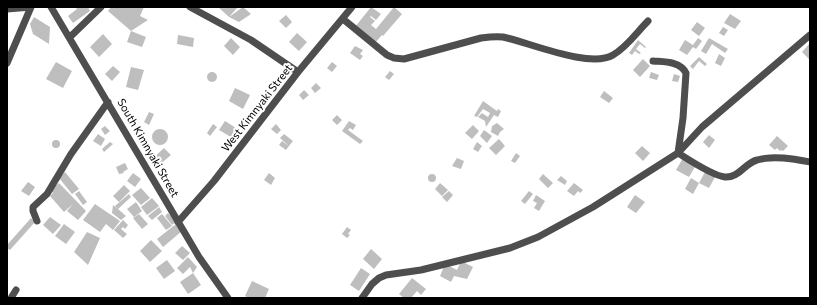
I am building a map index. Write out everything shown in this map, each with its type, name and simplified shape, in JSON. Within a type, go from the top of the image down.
[{"type":"street","points":[[7,9],[31,7],[7,63]]},
{"type":"street","name":"South Kimnyaki Street","points":[[52,7],[199,257],[228,298]]},
{"type":"street","points":[[70,37],[101,7]]},
{"type":"street","points":[[190,7],[251,40],[298,72]]},
{"type":"street","name":"West Kimnyaki Street","points":[[178,222],[214,181],[298,72],[352,7]]},
{"type":"street","points":[[343,19],[387,55],[394,58],[404,59],[491,36],[502,37],[549,51],[592,59],[602,59],[612,56],[623,48],[648,21]]},
{"type":"street","points":[[362,298],[372,284],[379,278],[386,275],[416,272],[450,262],[490,254],[538,237],[587,211],[678,153],[702,127],[810,35]]},
{"type":"street","points":[[653,61],[678,65],[683,68],[686,73],[683,118],[678,153]]},
{"type":"street","points":[[36,221],[33,207],[47,194],[71,154],[108,102]]},
{"type":"street","points":[[678,153],[716,175],[724,177],[730,177],[736,174],[758,159],[780,158],[810,162]]},
{"type":"street","points":[[11,298],[16,290]]},
{"type":"building","points":[[75,7],[88,7],[90,11],[73,23],[68,16],[77,9]]},
{"type":"building","points":[[111,7],[144,7],[140,16],[148,20],[131,31],[108,11]]},
{"type":"building","points":[[218,7],[238,7],[229,17]]},
{"type":"building","points":[[243,7],[251,14],[239,22],[229,17]]},
{"type":"building","points":[[371,7],[381,14],[376,20],[371,16],[370,17],[375,21],[371,25],[376,29],[394,7],[402,14],[375,43],[355,27]]},
{"type":"building","points":[[730,14],[741,21],[735,29],[724,23]]},
{"type":"building","points":[[286,15],[292,22],[286,28],[279,21]]},
{"type":"building","points":[[34,17],[50,27],[49,44],[33,34],[30,24]]},
{"type":"building","points":[[697,22],[705,28],[699,36],[691,30]]},
{"type":"building","points":[[723,27],[728,30],[724,36],[719,33]]},
{"type":"building","points":[[131,31],[146,37],[142,47],[127,42]]},
{"type":"building","points":[[297,33],[307,42],[299,51],[289,42]]},
{"type":"building","points":[[103,34],[112,44],[99,57],[90,47]]},
{"type":"building","points":[[178,35],[194,38],[193,47],[177,44]]},
{"type":"building","points":[[231,38],[240,47],[233,55],[224,46]]},
{"type":"building","points":[[698,38],[702,41],[696,49],[693,47],[687,55],[679,50],[685,40],[693,45]]},
{"type":"building","points":[[709,38],[728,49],[725,53],[712,44],[706,54],[701,51]]},
{"type":"building","points":[[638,40],[646,47],[645,48],[640,44],[636,49],[641,53],[639,54],[635,51],[632,55],[629,53]]},
{"type":"building","points":[[810,43],[810,60],[802,52]]},
{"type":"building","points":[[355,46],[363,50],[360,54],[363,56],[360,60],[350,53]]},
{"type":"building","points":[[719,54],[725,58],[721,66],[715,63]]},
{"type":"building","points":[[699,57],[707,64],[705,66],[699,61],[693,69],[690,66]]},
{"type":"building","points":[[643,59],[650,66],[640,77],[633,70]]},
{"type":"building","points":[[56,62],[72,71],[63,88],[46,79]]},
{"type":"building","points":[[332,62],[337,66],[332,72],[327,68]]},
{"type":"building","points":[[113,66],[120,72],[112,81],[105,74]]},
{"type":"building","points":[[131,67],[144,70],[138,90],[126,87]]},
{"type":"building","points":[[390,71],[394,74],[389,80],[385,77]]},
{"type":"building","points":[[212,72],[217,77],[212,82],[207,77]]},
{"type":"building","points":[[651,72],[659,75],[657,80],[649,78]]},
{"type":"building","points":[[674,74],[680,76],[678,82],[672,81]]},
{"type":"building","points":[[316,83],[321,88],[315,93],[311,88]]},
{"type":"building","points":[[235,88],[250,95],[243,109],[229,101]]},
{"type":"building","points":[[304,90],[309,95],[303,100],[299,95]]},
{"type":"building","points":[[604,91],[613,98],[609,103],[600,97]]},
{"type":"building","points":[[483,101],[497,111],[498,109],[501,111],[498,117],[494,115],[486,127],[485,121],[478,117],[482,113],[488,117],[490,113],[483,109],[477,117],[474,116]]},
{"type":"building","points":[[149,112],[154,114],[149,125],[144,122]]},
{"type":"building","points":[[337,115],[342,120],[337,125],[332,120]]},
{"type":"building","points":[[225,121],[236,128],[231,137],[219,130]]},
{"type":"building","points":[[349,121],[356,125],[353,130],[350,128],[348,130],[363,141],[360,144],[342,131]]},
{"type":"building","points":[[497,123],[504,129],[498,136],[491,132],[492,126]]},
{"type":"building","points":[[213,124],[217,127],[210,136],[207,133]]},
{"type":"building","points":[[276,124],[281,130],[277,134],[271,129]]},
{"type":"building","points":[[473,125],[479,131],[472,139],[465,133]]},
{"type":"building","points":[[105,126],[110,131],[105,135],[101,129]]},
{"type":"building","points":[[157,129],[163,129],[168,134],[166,143],[163,145],[157,145],[152,140],[152,134]]},
{"type":"building","points":[[484,130],[492,136],[487,143],[480,136]]},
{"type":"building","points":[[98,134],[105,139],[101,146],[93,141]]},
{"type":"building","points":[[284,134],[293,141],[289,146],[280,138]]},
{"type":"building","points":[[709,135],[715,140],[709,148],[703,142]]},
{"type":"building","points":[[777,136],[788,146],[783,151],[780,151],[777,148],[775,150],[769,145]]},
{"type":"building","points":[[499,139],[505,146],[496,155],[489,148]]},
{"type":"building","points":[[54,140],[58,140],[60,144],[58,148],[54,148],[52,146],[52,142]]},
{"type":"building","points":[[282,141],[289,146],[286,150],[279,145]]},
{"type":"building","points":[[110,142],[113,144],[104,152],[102,149]]},
{"type":"building","points":[[477,142],[482,146],[478,152],[473,149]]},
{"type":"building","points":[[642,146],[650,153],[643,161],[635,153]]},
{"type":"building","points":[[164,148],[171,155],[158,166],[152,159]]},
{"type":"building","points":[[516,153],[520,156],[515,163],[511,161]]},
{"type":"building","points":[[457,158],[464,161],[461,169],[452,166]]},
{"type":"building","points":[[683,158],[696,165],[689,177],[676,170]]},
{"type":"building","points":[[125,163],[128,169],[123,172],[124,173],[119,174],[116,167]]},
{"type":"building","points":[[65,172],[79,189],[72,194],[59,178]]},
{"type":"building","points":[[705,172],[715,177],[709,188],[699,183]]},
{"type":"building","points":[[133,173],[141,179],[135,187],[127,181]]},
{"type":"building","points":[[269,173],[275,178],[271,185],[264,180]]},
{"type":"building","points":[[430,174],[434,174],[436,178],[434,182],[430,182],[428,180],[428,176]]},
{"type":"building","points":[[543,174],[553,183],[548,188],[539,179]]},
{"type":"building","points":[[561,176],[567,181],[565,185],[557,180]]},
{"type":"building","points":[[691,178],[699,183],[693,194],[685,189]]},
{"type":"building","points":[[28,182],[35,187],[29,196],[21,191]]},
{"type":"building","points":[[59,183],[86,211],[78,220],[67,211],[73,204],[64,212],[50,196],[53,193],[51,190]]},
{"type":"building","points":[[440,183],[448,190],[442,196],[435,189]]},
{"type":"building","points":[[574,183],[583,190],[580,193],[578,191],[574,196],[567,191]]},
{"type":"building","points":[[124,185],[130,191],[119,202],[113,196]]},
{"type":"building","points":[[141,188],[150,198],[141,205],[132,195]]},
{"type":"building","points":[[79,191],[87,202],[83,205],[75,194]]},
{"type":"building","points":[[449,191],[453,195],[447,202],[442,197]]},
{"type":"building","points":[[529,191],[533,194],[525,204],[521,201]]},
{"type":"building","points":[[129,194],[131,197],[118,209],[115,206]]},
{"type":"building","points":[[536,195],[545,201],[539,211],[534,208],[537,203],[533,201]]},
{"type":"building","points":[[635,195],[645,202],[636,213],[627,207]]},
{"type":"building","points":[[152,198],[159,206],[147,215],[141,207]]},
{"type":"building","points":[[136,202],[142,211],[134,217],[127,209]]},
{"type":"building","points":[[95,204],[120,221],[113,230],[106,224],[100,232],[83,220]]},
{"type":"building","points":[[113,205],[126,216],[121,220],[112,213]]},
{"type":"building","points":[[159,207],[162,212],[152,220],[148,216]]},
{"type":"building","points":[[168,213],[176,222],[172,225],[165,216]]},
{"type":"building","points":[[139,214],[148,224],[142,229],[133,218]]},
{"type":"building","points":[[162,214],[172,226],[166,230],[157,218]]},
{"type":"building","points":[[50,217],[61,225],[53,234],[43,225]]},
{"type":"building","points":[[31,218],[35,222],[10,250],[7,248],[7,245]]},
{"type":"building","points":[[123,220],[128,225],[125,229],[123,227],[121,229],[127,234],[123,238],[114,230]]},
{"type":"building","points":[[64,224],[75,232],[66,244],[55,236]]},
{"type":"building","points":[[176,224],[182,231],[163,247],[157,239]]},
{"type":"building","points":[[347,227],[351,230],[348,234],[350,235],[347,238],[342,234]]},
{"type":"building","points":[[87,232],[100,238],[88,265],[74,252]]},
{"type":"building","points":[[151,240],[162,251],[150,262],[140,251]]},
{"type":"building","points":[[182,246],[190,253],[183,260],[175,253]]},
{"type":"building","points":[[371,249],[382,259],[374,269],[363,259]]},
{"type":"building","points":[[188,257],[197,267],[193,273],[190,267],[183,274],[177,268]]},
{"type":"building","points":[[167,260],[175,271],[164,279],[156,268]]},
{"type":"building","points":[[461,261],[473,267],[467,279],[454,276],[451,282],[440,276],[445,264],[457,270]]},
{"type":"building","points":[[361,268],[370,274],[359,291],[350,285]]},
{"type":"building","points":[[193,273],[201,285],[188,294],[180,282]]},
{"type":"building","points":[[412,278],[426,289],[421,295],[417,291],[411,298],[404,298],[399,294]]},
{"type":"building","points":[[252,281],[269,289],[265,298],[248,298],[245,296]]}]
